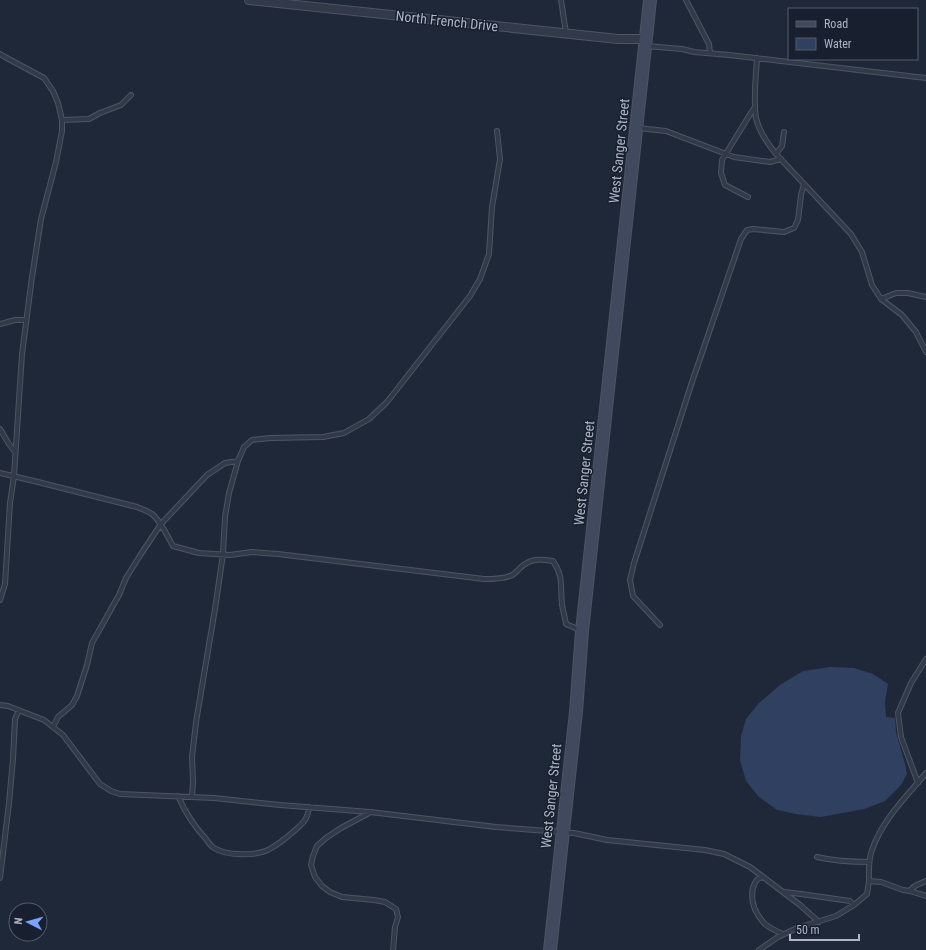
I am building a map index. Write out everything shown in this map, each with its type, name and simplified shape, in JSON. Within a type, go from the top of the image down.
[{"type":"main road","name":"West Sanger Street","points":[[550,950],[576,712],[582,631],[650,0]]},
{"type":"street","name":"North French Drive","points":[[249,0],[646,43]]},
{"type":"lane","points":[[561,0],[566,34]]},
{"type":"lane","points":[[686,0],[709,44],[710,53]]},
{"type":"lane","points":[[646,43],[694,52],[926,78]]},
{"type":"lane","points":[[0,54],[44,78],[53,90],[62,120],[62,131],[56,162],[39,225],[26,320],[22,354],[14,476],[10,503],[5,584],[0,600]]},
{"type":"lane","points":[[757,58],[755,98],[756,117],[760,130],[776,154],[851,234],[862,252],[872,284],[881,298],[902,315],[916,332],[926,352]]},
{"type":"lane","points":[[62,120],[89,119],[120,105],[131,95]]},
{"type":"lane","points":[[748,197],[725,185],[721,173],[722,160],[727,154],[748,116],[756,107]]},
{"type":"lane","points":[[637,128],[666,131],[734,157],[770,162],[781,159]]},
{"type":"lane","points":[[192,796],[192,757],[196,722],[223,554],[225,517],[229,493],[238,461],[244,447],[252,440],[323,437],[344,433],[369,419],[387,402],[470,296],[480,278],[489,254],[492,207],[500,159],[497,130]]},
{"type":"lane","points":[[776,154],[782,146],[784,132]]},
{"type":"lane","points":[[660,625],[633,596],[630,580],[634,563],[684,407],[741,239],[747,230],[753,229],[784,232],[794,228],[798,220],[804,184]]},
{"type":"lane","points":[[881,298],[896,292],[926,297]]},
{"type":"lane","points":[[0,324],[15,320],[26,320]]},
{"type":"lane","points":[[0,429],[15,452]]},
{"type":"lane","points":[[53,727],[58,716],[72,704],[77,696],[92,643],[119,596],[126,578],[141,554],[162,524],[207,475],[225,463],[238,461]]},
{"type":"lane","points":[[0,473],[137,507],[152,514],[162,524],[173,546],[199,553],[230,555],[252,552],[278,554],[484,579],[501,579],[512,576],[522,566],[531,560],[553,561],[560,574],[562,604],[566,624],[582,631]]},
{"type":"lane","points":[[918,783],[901,737],[898,713],[911,683],[926,659]]},
{"type":"lane","points":[[0,705],[20,710],[44,720],[63,735],[100,784],[111,791],[120,794],[192,796],[370,812],[496,827],[574,833],[607,840],[705,850],[724,854],[750,867],[784,892],[819,922]]},
{"type":"lane","points":[[0,878],[10,795],[15,719],[20,710]]},
{"type":"lane","points":[[759,950],[783,934],[836,916],[854,905],[867,894],[871,850],[882,827],[926,774]]},
{"type":"lane","points":[[178,796],[184,811],[213,848],[228,853],[246,855],[266,851],[281,842],[302,824],[308,815],[309,807]]},
{"type":"lane","points":[[370,812],[326,838],[318,846],[313,856],[311,865],[315,877],[322,886],[330,892],[342,897],[385,902],[396,909],[398,917],[392,950]]},
{"type":"lane","points":[[817,857],[840,861],[869,862]]},
{"type":"lane","points":[[764,877],[756,880],[754,885],[752,894],[753,905],[764,924],[783,934]]},
{"type":"lane","points":[[869,881],[881,882],[926,896]]},
{"type":"lane","points":[[910,891],[912,887],[926,881]]},
{"type":"lane","points":[[784,892],[850,901],[854,905]]},
{"type":"water","points":[[830,667],[854,668],[873,674],[888,684],[885,702],[886,717],[895,718],[896,732],[907,774],[901,785],[885,801],[864,809],[821,817],[777,810],[758,796],[746,781],[740,760],[741,736],[746,719],[759,703],[780,685],[803,671]]}]
